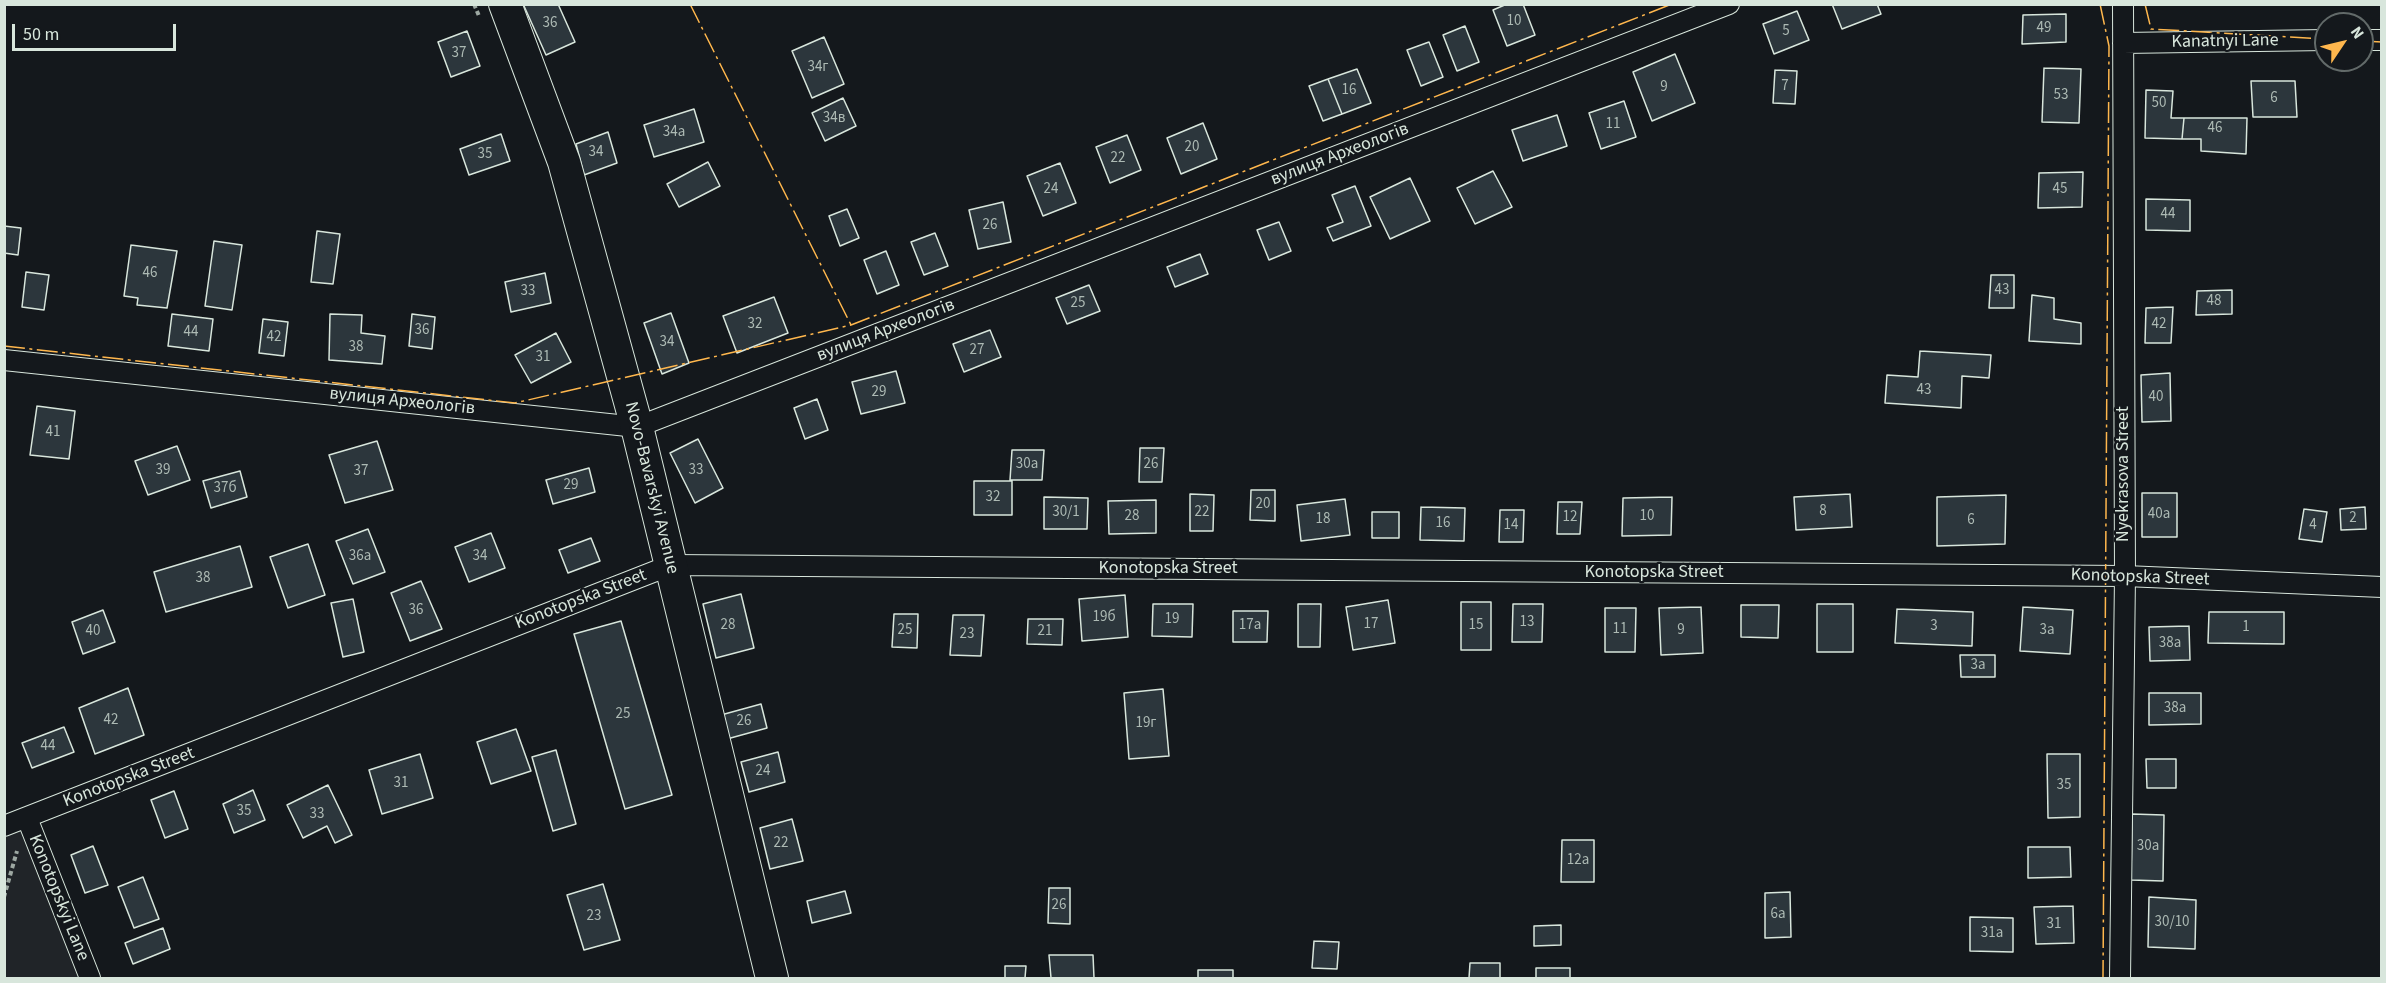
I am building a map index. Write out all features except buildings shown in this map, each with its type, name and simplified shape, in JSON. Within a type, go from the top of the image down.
[{"type":"main road","name":"Novo-Bavarskyi Avenue","points":[[505,4],[564,162],[637,428],[772,978]]},
{"type":"street","name":"вулиця Археологів","points":[[4,360],[637,428],[1729,4]]},
{"type":"street","name":"Nyekrasova Street","points":[[2121,978],[2125,576],[2123,4]]},
{"type":"street","name":"Kanatnyi Lane","points":[[2123,43],[2314,40]]},
{"type":"street","name":"Konotopska Street","points":[[4,826],[671,565],[2125,576],[2382,587]]},
{"type":"street","name":"Konotopskyi Lane","points":[[27,818],[90,978]]},
{"type":"path","points":[[474,4],[483,26]]},
{"type":"path","points":[[4,897],[27,818]]},
{"type":"shaded area","points":[[27,818],[90,978],[5,978],[5,826]]},
{"type":"power","points":[[690,4],[851,325]]},
{"type":"power","points":[[4,346],[515,403],[851,325],[1672,4]]},
{"type":"power","points":[[2100,4],[2109,46],[2103,978]]},
{"type":"power","points":[[2145,4],[2151,29],[2314,38]]},
{"type":"power","points":[[2374,42],[2382,42]]}]
